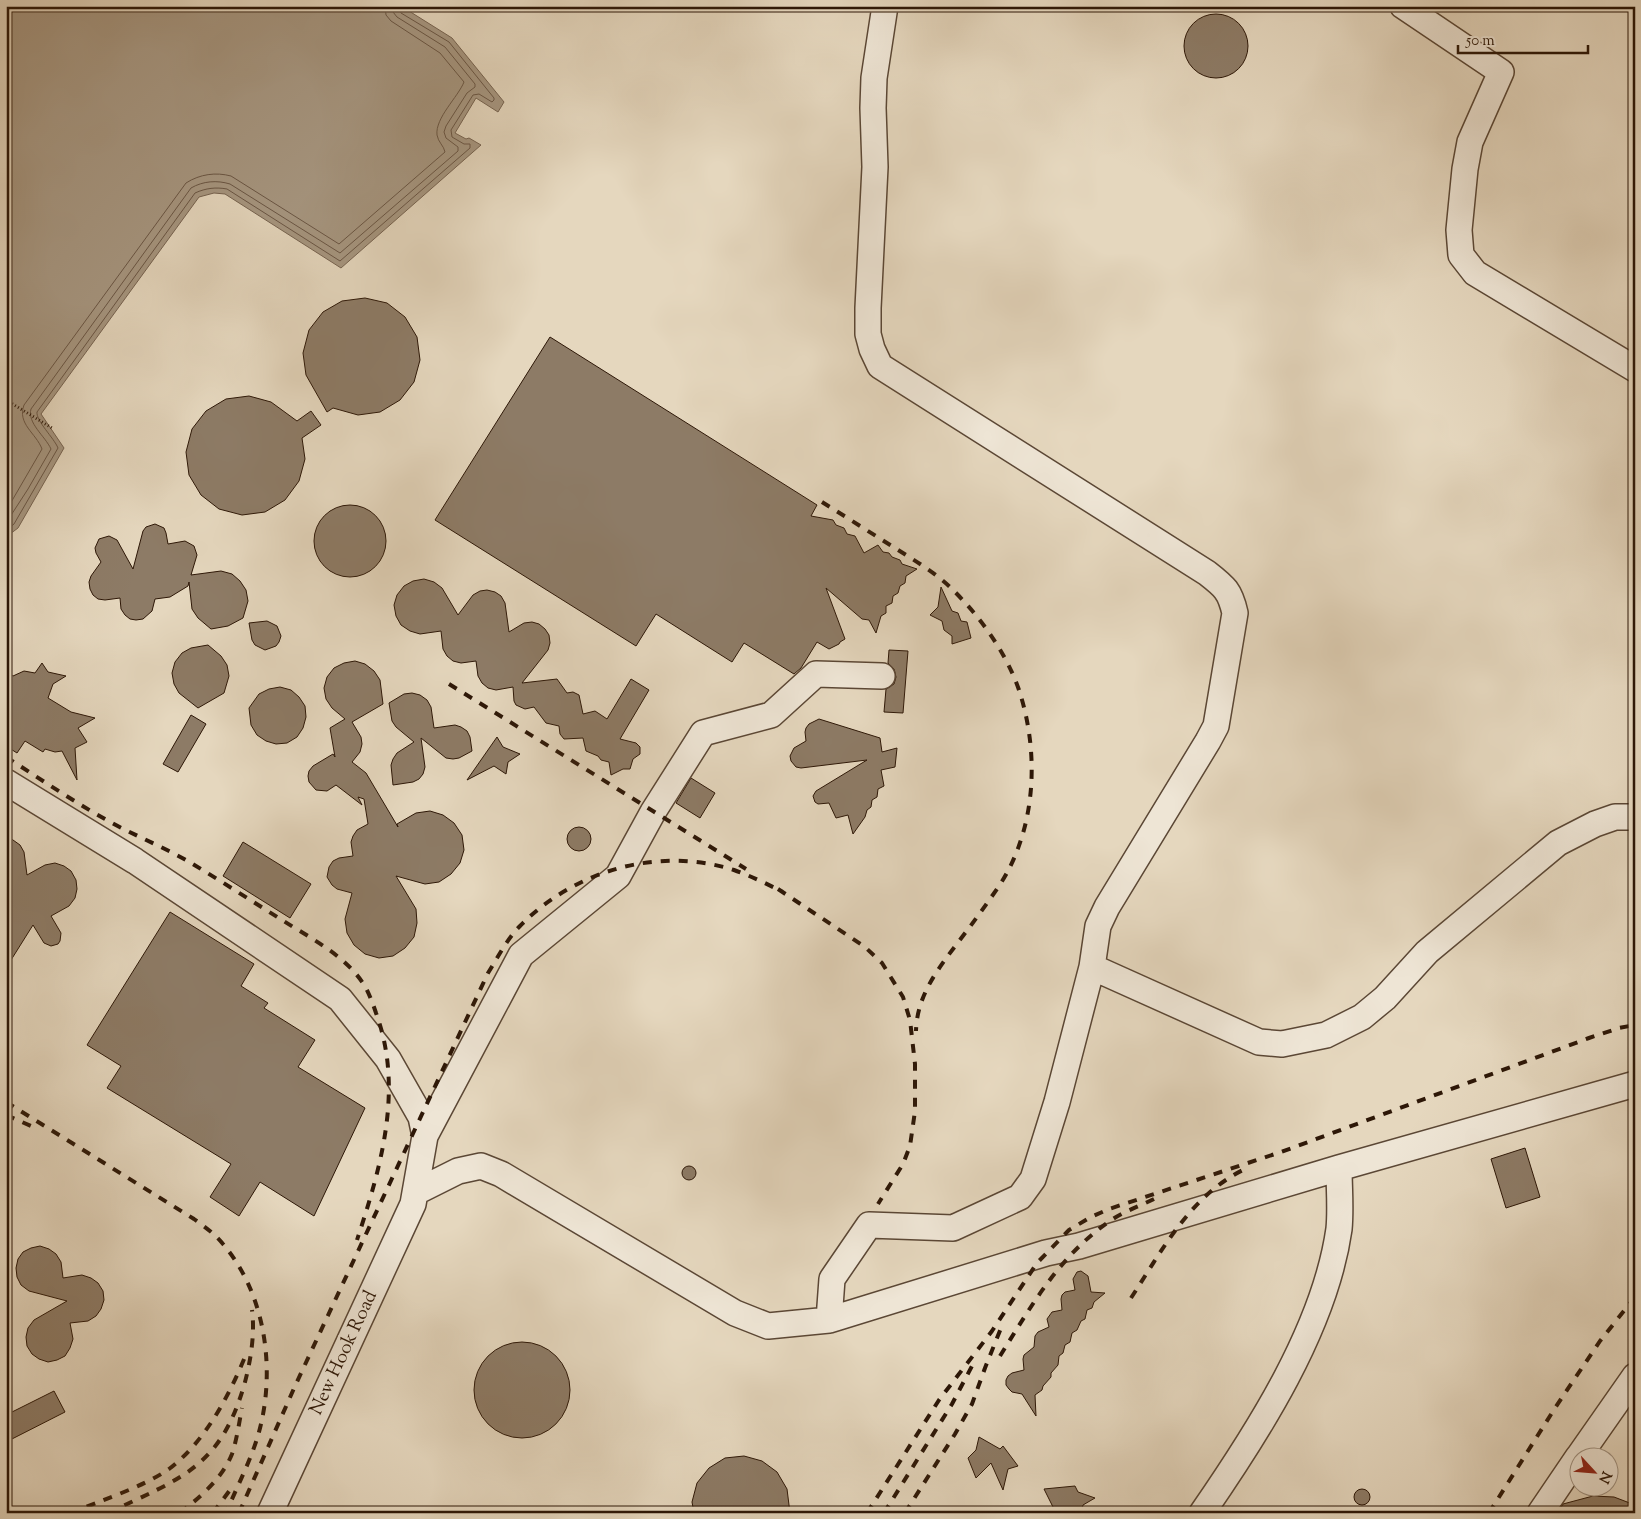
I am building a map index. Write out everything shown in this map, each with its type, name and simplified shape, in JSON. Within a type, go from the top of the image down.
[{"type":"street","points":[[829,1320],[832,1279],[869,1225],[952,1228],[1020,1197],[1033,1179],[1057,1102],[1092,967],[1098,926],[1106,907],[1216,726],[1235,613],[1232,598],[1222,585],[1207,573],[880,366],[872,349],[868,334],[868,316],[875,167],[874,93],[885,6]]},
{"type":"street","points":[[1403,6],[1501,72],[1470,142],[1465,169],[1459,230],[1461,255],[1475,273],[1635,369]]},
{"type":"street","points":[[425,1136],[521,955],[618,876],[653,812],[703,733],[771,715],[816,674],[882,676]]},
{"type":"street","points":[[6,782],[135,861],[340,999],[388,1059],[421,1117],[425,1136]]},
{"type":"street","points":[[1092,967],[1259,1042],[1282,1044],[1326,1035],[1362,1016],[1385,998],[1427,952],[1558,844],[1595,824],[1615,817],[1635,818]]},
{"type":"street","points":[[416,1192],[458,1171],[481,1166],[501,1174],[735,1313],[768,1326],[829,1320],[1046,1253],[1115,1236],[1339,1168],[1635,1084]]},
{"type":"street","name":"New Hook Road","points":[[270,1513],[413,1204],[425,1136]]},
{"type":"street","points":[[1202,1513],[1284,1383],[1330,1276],[1339,1227],[1339,1168]]},
{"type":"street","points":[[1587,1446],[1635,1376]]},
{"type":"street","points":[[1540,1513],[1568,1473]]},
{"type":"path","points":[[6,400],[52,428]]},
{"type":"water","points":[[6,6],[401,6],[452,38],[504,102],[498,112],[476,98],[455,133],[481,145],[341,268],[225,194],[214,193],[199,197],[41,414],[64,448],[18,528],[6,537]]},
{"type":"building","points":[[1216,14],[1234,20],[1242,28],[1248,46],[1242,64],[1234,72],[1216,78],[1198,72],[1190,64],[1184,46],[1190,28],[1198,20]]},
{"type":"building","points":[[365,298],[387,303],[405,317],[417,337],[420,360],[414,382],[400,400],[380,412],[358,415],[333,408],[327,412],[306,375],[303,353],[309,330],[323,312],[342,301]]},
{"type":"building","points":[[550,337],[817,505],[811,516],[833,520],[836,525],[844,528],[847,534],[855,536],[864,553],[878,545],[883,552],[889,553],[892,557],[900,560],[902,564],[917,569],[906,576],[905,583],[900,586],[898,593],[893,596],[892,603],[886,606],[886,613],[881,616],[876,633],[869,620],[862,619],[826,588],[845,639],[829,649],[817,642],[801,668],[794,674],[744,643],[732,662],[656,614],[636,646],[435,520]]},
{"type":"building","points":[[249,396],[271,402],[297,421],[311,411],[321,425],[302,438],[305,459],[299,481],[285,500],[265,512],[242,515],[219,509],[201,495],[189,475],[186,452],[192,429],[206,411],[226,399]]},
{"type":"building","points":[[350,505],[370,511],[380,521],[386,541],[380,561],[370,571],[350,577],[330,571],[320,561],[314,541],[320,521],[330,511]]},
{"type":"building","points":[[155,524],[164,528],[168,544],[185,541],[194,546],[197,555],[191,575],[221,571],[232,574],[240,581],[246,590],[248,601],[243,618],[228,626],[211,629],[198,618],[192,609],[189,582],[188,586],[170,597],[155,599],[152,611],[143,619],[136,620],[130,619],[125,615],[121,609],[120,598],[105,600],[98,599],[93,595],[89,582],[101,562],[95,548],[99,539],[109,536],[117,540],[133,569],[143,531],[146,527]]},
{"type":"building","points":[[424,579],[434,582],[442,588],[458,615],[473,595],[487,590],[501,596],[505,603],[509,632],[524,623],[532,622],[539,624],[545,629],[549,635],[550,643],[548,650],[522,683],[557,679],[567,693],[573,692],[579,695],[583,714],[595,711],[607,719],[631,679],[649,690],[620,739],[636,743],[640,747],[640,754],[633,759],[630,769],[623,769],[611,775],[609,762],[601,760],[598,756],[586,751],[583,738],[564,739],[560,734],[559,726],[546,723],[534,707],[525,709],[516,705],[513,687],[496,690],[488,688],[478,676],[476,661],[461,663],[453,661],[447,656],[443,649],[441,631],[420,634],[410,631],[401,625],[396,616],[394,605],[397,595],[404,586],[413,581]]},
{"type":"building","points":[[941,587],[952,611],[958,613],[961,621],[967,622],[971,638],[952,644],[952,636],[944,630],[942,621],[930,615],[938,607]]},
{"type":"building","points":[[267,621],[277,626],[281,636],[276,646],[265,650],[255,645],[252,640],[249,623]]},
{"type":"building","points":[[208,645],[221,656],[227,665],[229,676],[224,693],[198,708],[179,693],[174,684],[172,673],[175,662],[182,653],[191,648]]},
{"type":"building","points":[[889,650],[908,651],[903,713],[884,712],[886,689],[894,684],[896,677],[894,669],[888,663]]},
{"type":"building","points":[[355,661],[365,664],[374,671],[380,680],[383,704],[352,722],[361,737],[362,744],[360,752],[352,762],[366,773],[398,827],[397,824],[416,813],[430,811],[443,815],[454,823],[462,835],[464,850],[460,863],[451,874],[439,882],[425,884],[396,876],[416,909],[417,923],[414,937],[405,948],[393,956],[379,958],[365,954],[354,945],[347,933],[345,919],[352,893],[337,889],[327,877],[329,867],[333,861],[353,856],[351,842],[353,836],[357,830],[368,824],[364,799],[358,797],[362,805],[336,785],[327,791],[316,790],[309,782],[308,776],[313,766],[333,754],[335,757],[330,728],[345,719],[332,708],[326,699],[324,688],[327,677],[334,668],[344,663]]},
{"type":"building","points":[[42,663],[48,672],[66,676],[53,684],[48,698],[71,712],[95,718],[78,728],[87,742],[75,748],[77,780],[62,751],[55,752],[45,749],[43,752],[25,741],[17,753],[6,746],[6,672],[13,676],[24,671],[35,673]]},
{"type":"building","points":[[280,687],[291,690],[299,697],[305,706],[306,717],[303,728],[297,737],[287,743],[276,744],[266,741],[257,735],[251,725],[249,708],[259,694],[269,689]]},
{"type":"building","points":[[404,694],[420,695],[427,700],[431,707],[434,728],[455,725],[467,731],[472,751],[459,758],[446,758],[421,738],[425,767],[423,774],[413,782],[393,785],[391,765],[393,759],[397,753],[414,742],[396,727],[392,721],[389,703]]},
{"type":"building","points":[[191,715],[206,724],[178,772],[163,764]]},
{"type":"building","points":[[819,719],[880,738],[882,752],[897,748],[895,767],[881,770],[884,786],[878,789],[877,797],[872,800],[871,807],[867,810],[865,817],[853,834],[848,815],[836,818],[829,803],[818,804],[813,796],[816,791],[867,760],[801,768],[796,767],[791,761],[790,756],[794,748],[806,741],[806,728],[809,724]]},
{"type":"building","points":[[497,737],[503,747],[520,754],[508,762],[506,774],[494,766],[467,780]]},
{"type":"building","points":[[691,778],[715,793],[700,818],[676,803]]},
{"type":"building","points":[[579,827],[588,830],[591,839],[588,848],[579,851],[570,848],[567,839],[570,830]]},
{"type":"building","points":[[6,835],[20,845],[24,852],[27,875],[45,865],[55,863],[71,871],[76,880],[77,889],[75,898],[69,906],[51,916],[61,933],[58,944],[51,946],[44,943],[33,925],[6,968]]},
{"type":"building","points":[[243,842],[311,884],[290,918],[223,876]]},
{"type":"building","points":[[170,912],[254,964],[241,986],[268,1003],[264,1008],[315,1040],[298,1067],[365,1108],[314,1216],[260,1182],[239,1216],[210,1197],[231,1164],[107,1088],[121,1066],[87,1045]]},
{"type":"building","points":[[1525,1148],[1540,1197],[1506,1208],[1491,1159]]},
{"type":"building","points":[[686,1166],[692,1166],[696,1173],[692,1180],[686,1180],[682,1176],[682,1170]]},
{"type":"building","points":[[40,1246],[56,1254],[61,1262],[63,1278],[82,1275],[91,1278],[98,1283],[103,1291],[104,1300],[96,1316],[88,1321],[70,1323],[73,1339],[70,1348],[65,1356],[48,1362],[32,1354],[27,1346],[28,1328],[34,1320],[67,1301],[29,1291],[21,1285],[17,1277],[16,1268],[18,1259],[23,1252]]},
{"type":"building","points":[[1081,1271],[1088,1276],[1091,1292],[1105,1293],[1094,1302],[1092,1308],[1087,1310],[1085,1319],[1081,1321],[1077,1330],[1072,1333],[1070,1342],[1065,1345],[1063,1353],[1059,1356],[1058,1365],[1051,1373],[1051,1377],[1042,1390],[1035,1395],[1036,1416],[1022,1394],[1012,1392],[1009,1389],[1006,1385],[1006,1380],[1012,1373],[1024,1370],[1024,1355],[1034,1347],[1035,1336],[1038,1332],[1049,1327],[1047,1319],[1052,1312],[1062,1310],[1062,1295],[1065,1292],[1075,1290],[1073,1279],[1077,1272]]},
{"type":"building","points":[[522,1342],[540,1346],[556,1356],[566,1372],[570,1390],[566,1408],[556,1424],[540,1434],[522,1438],[504,1434],[488,1424],[478,1408],[474,1390],[478,1372],[488,1356],[504,1346]]},
{"type":"building","points":[[54,1391],[65,1412],[6,1442],[6,1415]]},
{"type":"building","points":[[979,1437],[1000,1449],[1003,1446],[1018,1466],[1008,1469],[1003,1490],[991,1463],[976,1478],[968,1458],[976,1450]]},
{"type":"building","points":[[744,1456],[762,1461],[777,1472],[787,1489],[790,1513],[694,1513],[692,1502],[697,1483],[709,1468],[725,1458]]},
{"type":"building","points":[[1075,1486],[1078,1492],[1095,1498],[1083,1505],[1081,1513],[1056,1513],[1044,1489]]},
{"type":"building","points":[[1362,1489],[1370,1497],[1362,1505],[1354,1497]]},
{"type":"building","points":[[1593,1496],[1614,1497],[1635,1505],[1635,1513],[1558,1513],[1563,1504]]},
{"type":"railway","points":[[822,502],[924,566],[961,598],[981,622],[1007,662],[1019,690],[1026,714],[1032,765],[1031,791],[1021,841],[999,886],[930,983],[920,1006],[916,1031]]},
{"type":"railway","points":[[449,684],[746,869]]},
{"type":"railway","points":[[6,757],[92,812],[186,860],[317,942],[350,967],[366,988],[376,1013],[384,1042],[388,1070],[389,1099],[381,1156],[357,1240]]},
{"type":"railway","points":[[239,1513],[295,1386],[488,973],[515,931],[542,907],[566,890],[592,877],[648,862],[706,863],[740,872],[783,892]]},
{"type":"railway","points":[[778,889],[865,947],[882,963],[903,997],[910,1020],[915,1064],[915,1111],[910,1146],[903,1164],[878,1204]]},
{"type":"railway","points":[[867,1513],[939,1400],[992,1331],[1037,1263],[1069,1230],[1109,1209],[1281,1152],[1589,1038],[1635,1025]]},
{"type":"railway","points":[[6,1102],[194,1219],[223,1244],[237,1263],[257,1306],[263,1330],[267,1377],[261,1424],[254,1447],[226,1513]]},
{"type":"railway","points":[[6,1115],[38,1129]]},
{"type":"railway","points":[[1131,1298],[1167,1242],[1194,1208],[1227,1179],[1247,1168]]},
{"type":"railway","points":[[1000,1356],[1036,1299],[1062,1264],[1077,1248],[1113,1219],[1154,1199]]},
{"type":"railway","points":[[1489,1513],[1600,1341],[1635,1297]]},
{"type":"railway","points":[[108,1513],[157,1490],[195,1467],[224,1434],[235,1411],[245,1382],[253,1337],[252,1310]]},
{"type":"railway","points":[[905,1513],[972,1404],[1003,1323]]},
{"type":"railway","points":[[70,1513],[147,1482],[159,1476],[182,1458],[205,1431],[225,1400],[247,1352]]},
{"type":"railway","points":[[884,1513],[952,1404],[972,1366]]},
{"type":"railway","points":[[180,1513],[210,1487],[228,1463],[235,1443],[242,1408]]},
{"type":"railway","points":[[213,1513],[230,1490]]}]
